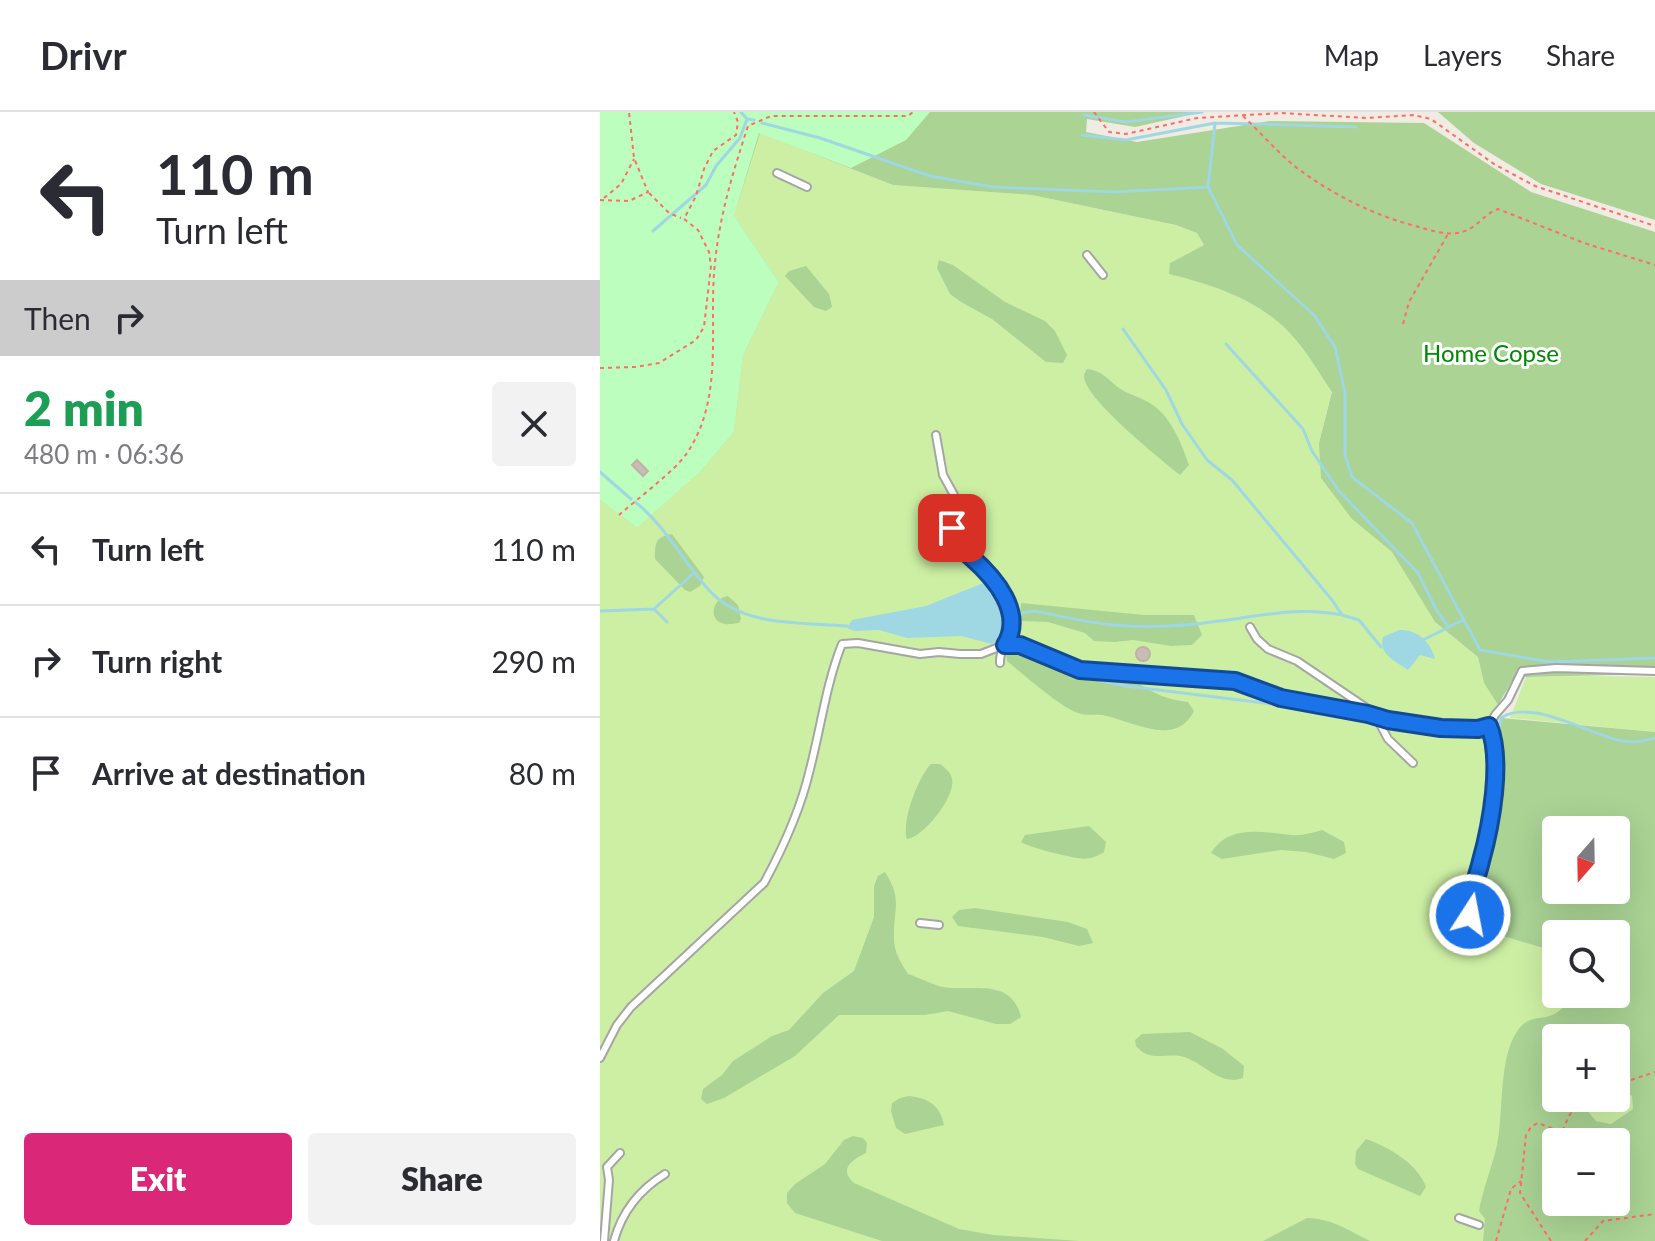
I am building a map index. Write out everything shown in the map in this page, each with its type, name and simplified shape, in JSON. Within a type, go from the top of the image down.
[{"type":"lane","points":[[777,173],[807,187]]},
{"type":"lane","points":[[1087,255],[1103,275]]},
{"type":"lane","points":[[936,435],[943,475],[954,495],[956,521],[952,540],[974,559],[1006,597],[1012,618],[1005,645],[999,651],[1000,663]]},
{"type":"lane","points":[[1250,627],[1268,649],[1305,666],[1376,717],[1388,739],[1413,763]]},
{"type":"lane","points":[[600,1058],[617,1025],[631,1007],[764,883],[777,859],[810,772],[834,663],[842,644],[879,645],[920,654],[981,654],[1005,645],[1020,645],[1080,670],[1235,681],[1281,698],[1441,728],[1478,729],[1489,726],[1508,700],[1522,671],[1556,668],[1655,671]]},
{"type":"lane","points":[[1472,921],[1469,904],[1484,850],[1495,763],[1495,741],[1489,726]]},
{"type":"lane","points":[[920,923],[939,925]]},
{"type":"lane","points":[[604,1241],[609,1180],[607,1167],[620,1153]]},
{"type":"lane","points":[[614,1241],[632,1202],[649,1184],[665,1174]]},
{"type":"lane","points":[[1459,1218],[1479,1225]]},
{"type":"path","points":[[600,368],[659,363],[696,340],[704,327],[711,266],[709,252],[698,230],[671,214],[648,192],[634,158],[629,112]]},
{"type":"path","points":[[684,219],[713,151],[736,135],[738,122],[734,112]]},
{"type":"path","points":[[619,515],[686,455],[708,408],[713,357],[714,266],[721,211],[748,126],[771,116],[908,116],[913,112]]},
{"type":"path","points":[[1094,112],[1109,132],[1126,134],[1197,118],[1242,115],[1281,113],[1366,118],[1413,115],[1431,119],[1494,164],[1535,186],[1655,226]]},
{"type":"path","points":[[1431,119],[1434,112]]},
{"type":"path","points":[[1242,115],[1295,166],[1344,199],[1391,220],[1461,233],[1498,209],[1584,243],[1655,265]]},
{"type":"path","points":[[601,200],[621,184],[634,158]]},
{"type":"path","points":[[601,200],[629,201],[648,192]]},
{"type":"path","points":[[1403,324],[1409,302],[1449,233]]},
{"type":"path","points":[[1630,1080],[1655,1072]]},
{"type":"path","points":[[1551,1241],[1520,1193],[1526,1135],[1531,1127],[1543,1123],[1562,1132],[1570,1112]]},
{"type":"path","points":[[1496,1241],[1511,1189],[1521,1181]]},
{"type":"path","points":[[1585,1241],[1603,1221],[1655,1214]]},
{"type":"green space","points":[[600,112],[930,112],[906,140],[851,168],[759,133],[734,216],[779,282],[743,355],[734,432],[700,472],[637,528],[600,500]]},
{"type":"green space","name":"Home Copse","points":[[636,112],[1203,112],[1135,127],[1087,119],[1086,132],[1137,142],[1270,121],[1424,123],[1531,192],[1655,232],[1655,674],[1526,677],[1516,674],[1498,705],[1484,683],[1478,657],[1435,622],[1392,552],[1352,519],[1321,478],[1319,443],[1332,392],[1301,346],[1284,327],[1254,305],[1221,290],[1169,274],[1170,263],[1204,245],[1197,233],[1176,225],[1032,195],[893,185],[760,133],[734,216],[779,282],[743,355],[734,432],[700,472],[637,528],[600,500],[600,214]]},
{"type":"green space","points":[[1438,112],[1655,112],[1655,220],[1541,184],[1474,143]]},
{"type":"green space","points":[[759,132],[893,185],[1032,195],[1176,225],[1197,233],[1204,245],[1170,263],[1170,274],[1222,290],[1255,305],[1297,340],[1332,392],[1319,443],[1352,519],[1392,552],[1435,622],[1478,657],[1484,683],[1498,705],[1501,718],[1478,911],[1480,929],[1542,948],[1542,1008],[1569,1008],[1559,1024],[1542,1024],[1542,1077],[1490,1241],[600,1241],[600,500],[637,528],[700,472],[734,432],[743,355],[779,282],[734,216]]},
{"type":"green space","points":[[939,260],[953,265],[1005,302],[1045,321],[1055,331],[1067,355],[1063,363],[1046,362],[992,319],[950,294],[937,268]]},
{"type":"green space","points":[[806,266],[829,294],[832,307],[826,311],[814,307],[785,276],[789,271]]},
{"type":"green space","points":[[1087,369],[1101,374],[1163,414],[1178,438],[1189,465],[1180,475],[1100,403],[1085,381]]},
{"type":"green space","points":[[672,534],[704,577],[700,586],[690,592],[655,559],[657,542]]},
{"type":"green space","points":[[728,596],[738,605],[739,623],[725,624],[716,619],[715,605]]},
{"type":"green space","points":[[1021,603],[1144,615],[1194,615],[1202,635],[1192,645],[1171,646],[1133,640],[1094,641],[1085,633],[1048,622],[1020,621]]},
{"type":"green space","points":[[1010,652],[1138,683],[1162,696],[1188,702],[1194,711],[1186,722],[1165,730],[1103,715],[1078,713],[1052,697],[1007,661],[1006,654]]},
{"type":"green space","points":[[1526,677],[1655,677],[1655,732],[1510,718]]},
{"type":"green space","points":[[1501,718],[1655,732],[1655,1241],[1483,1241],[1485,1219],[1479,1211],[1497,1145],[1504,1070],[1512,1042],[1524,1024],[1562,1008],[1630,1008],[1630,920],[1542,920],[1542,948],[1480,929],[1478,911]]},
{"type":"green space","points":[[931,764],[940,764],[948,770],[952,786],[944,805],[930,824],[907,839],[906,822],[912,800]]},
{"type":"green space","points":[[1089,826],[1106,842],[1104,852],[1092,858],[1066,856],[1021,842],[1025,835]]},
{"type":"green space","points":[[1322,830],[1344,842],[1346,853],[1334,859],[1281,850],[1222,859],[1211,853],[1218,844],[1237,834],[1299,835]]},
{"type":"green space","points":[[885,872],[894,890],[896,905],[895,948],[908,974],[946,988],[984,988],[1003,992],[1017,1005],[1021,1017],[1010,1024],[996,1024],[948,1011],[925,1015],[839,1015],[795,1056],[724,1098],[707,1104],[701,1099],[703,1089],[722,1075],[733,1061],[772,1036],[789,1030],[823,993],[854,971],[874,917],[874,886],[878,876]]},
{"type":"green space","points":[[975,908],[1068,922],[1087,929],[1093,943],[1079,946],[1043,937],[958,926],[952,917],[959,910]]},
{"type":"green space","points":[[1190,1032],[1223,1049],[1244,1066],[1243,1078],[1220,1077],[1184,1057],[1153,1056],[1136,1046],[1135,1040],[1142,1034]]},
{"type":"green space","points":[[1630,1095],[1632,1096],[1634,1109],[1630,1112]]},
{"type":"green space","points":[[909,1096],[932,1104],[940,1112],[944,1125],[905,1134],[896,1128],[892,1103]]},
{"type":"green space","points":[[1588,1112],[1629,1112],[1611,1124],[1596,1121]]},
{"type":"green space","points":[[853,1136],[863,1138],[867,1143],[866,1153],[847,1169],[854,1183],[959,1229],[993,1235],[1079,1241],[882,1241],[795,1213],[787,1203],[787,1193],[825,1164],[844,1140]]},
{"type":"green space","points":[[1366,1139],[1410,1164],[1426,1187],[1420,1196],[1358,1169],[1355,1164],[1356,1151]]},
{"type":"green space","points":[[1307,1218],[1333,1223],[1370,1241],[1263,1241]]},
{"type":"water","points":[[986,582],[1000,594],[1006,612],[1004,631],[992,644],[961,636],[907,638],[879,630],[855,631],[847,628],[852,620],[926,606]]},
{"type":"water","points":[[1399,630],[1422,638],[1435,659],[1420,655],[1408,670],[1393,660],[1385,653],[1383,637]]},
{"type":"building","points":[[637,460],[648,471],[643,476],[632,465]]},
{"type":"building","points":[[1143,647],[1150,654],[1143,661],[1136,654]]},
{"type":"waterway","points":[[741,112],[747,119],[754,120]]},
{"type":"waterway","points":[[1084,115],[1126,122],[1202,112]]},
{"type":"waterway","points":[[653,231],[706,185],[716,166],[740,138],[747,119]]},
{"type":"waterway","points":[[762,123],[820,138],[930,176],[993,187],[1114,192],[1208,187]]},
{"type":"waterway","points":[[1215,123],[1208,187],[1237,245],[1314,315],[1335,347],[1345,393],[1345,455],[1352,477],[1412,523],[1480,650],[1551,662],[1655,658]]},
{"type":"waterway","points":[[1082,135],[1126,140],[1215,123],[1356,127]]},
{"type":"waterway","points":[[1123,329],[1166,390],[1182,424],[1207,460],[1232,480],[1342,615],[1359,620],[1381,647]]},
{"type":"waterway","points":[[1226,344],[1303,429],[1312,451],[1339,491],[1418,573],[1448,626]]},
{"type":"waterway","points":[[600,472],[631,499]]},
{"type":"waterway","points":[[635,502],[655,521],[707,588],[721,601],[754,617],[791,623],[847,626]]},
{"type":"waterway","points":[[600,611],[654,609],[694,573]]},
{"type":"waterway","points":[[654,609],[667,622]]},
{"type":"waterway","points":[[1020,613],[1035,611],[1094,623],[1140,626],[1193,624],[1311,611],[1342,615]]},
{"type":"waterway","points":[[1423,640],[1463,620]]},
{"type":"waterway","points":[[1014,648],[1070,669]]},
{"type":"waterway","points":[[1077,672],[1126,686],[1365,718]]},
{"type":"waterway","points":[[1500,725],[1501,718],[1528,712],[1623,741],[1655,738]]},
{"type":"waterway","points":[[1392,718],[1480,724]]},
{"type":"route","points":[[952,528],[955,545],[974,559],[1006,597],[1012,618],[1005,645],[1020,645],[1080,670],[1235,681],[1281,698],[1388,720],[1441,728],[1478,729],[1489,726],[1495,741],[1495,763],[1489,825],[1469,904],[1470,915]]}]
